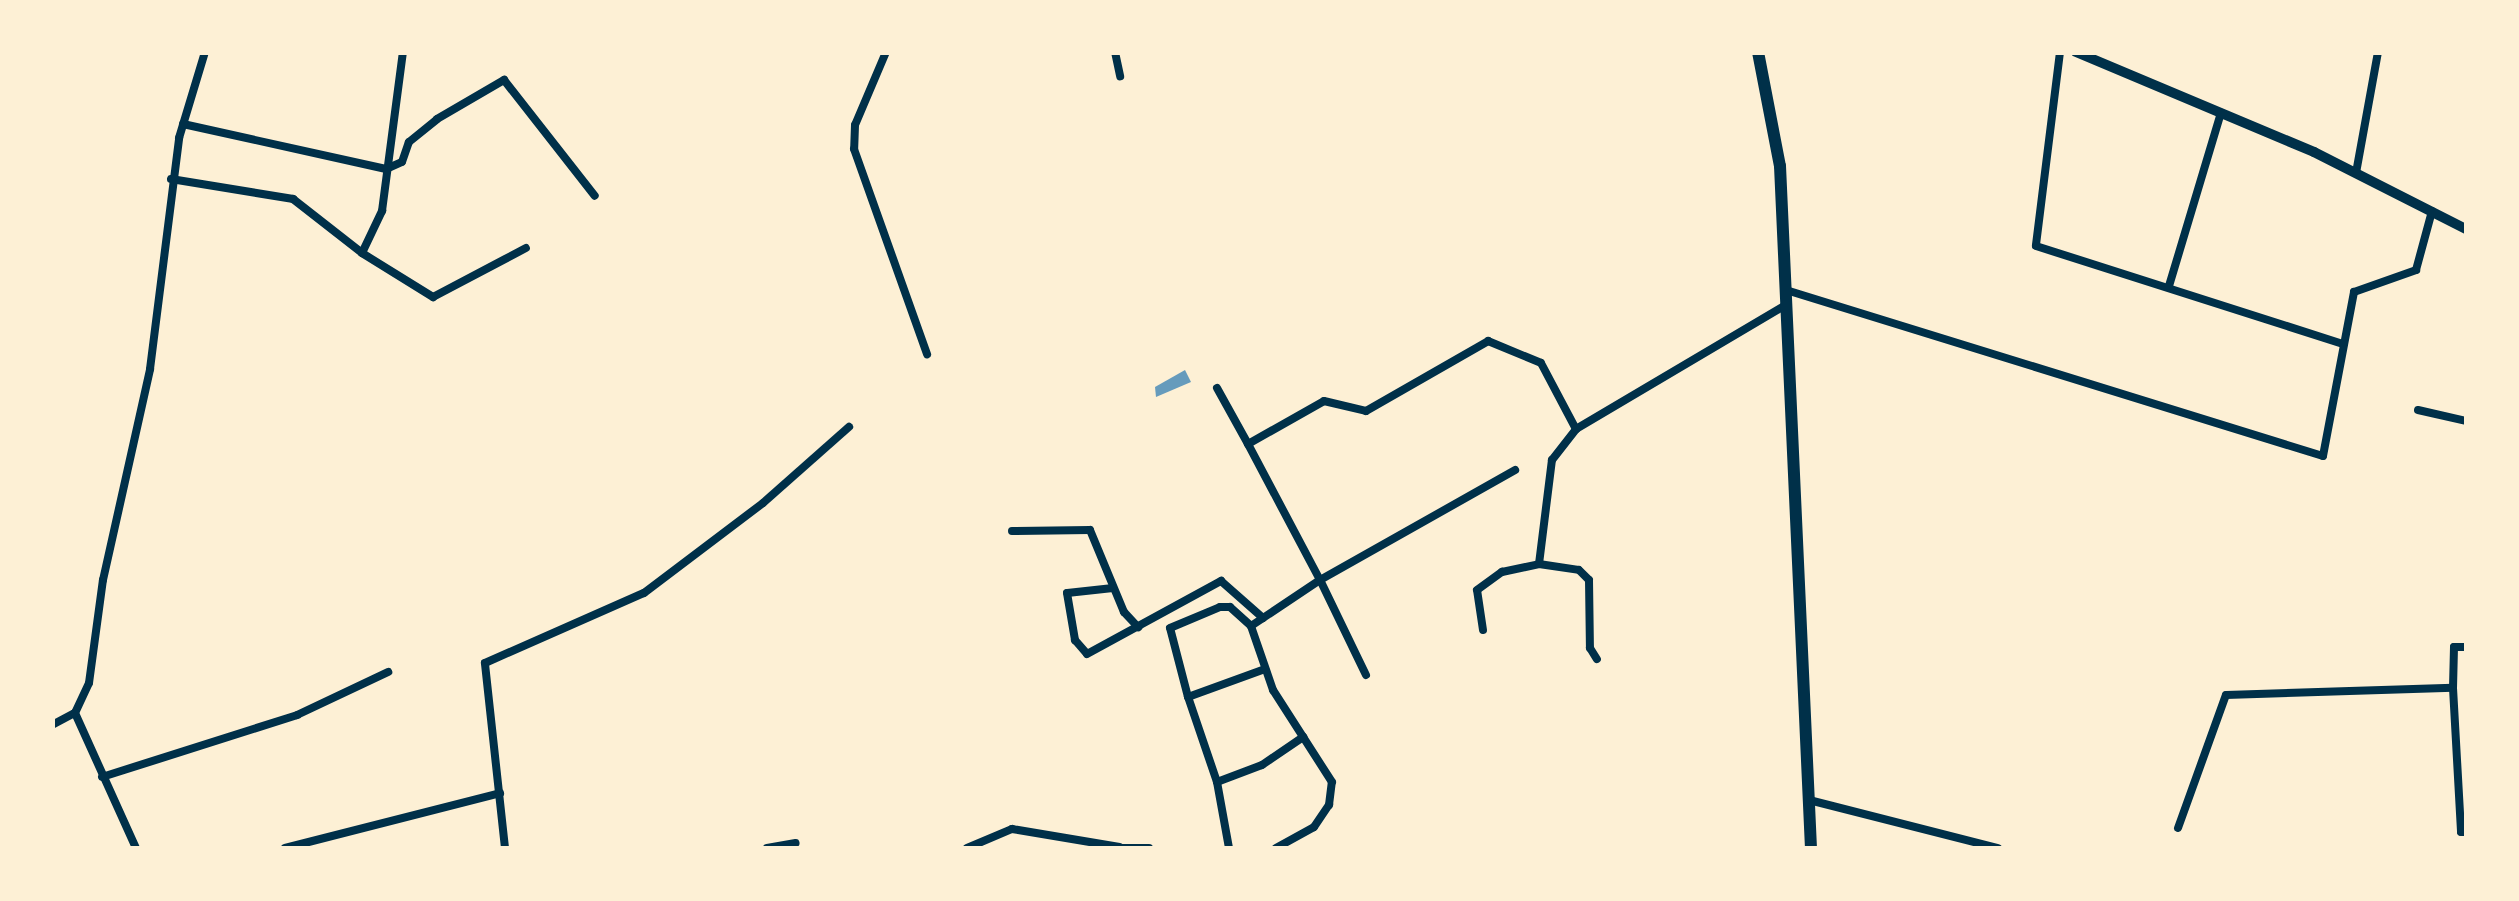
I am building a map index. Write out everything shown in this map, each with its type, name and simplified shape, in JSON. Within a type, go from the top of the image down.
[{"type":"main road","points":[[1758,52],[1780,166],[1811,848]]},
{"type":"street","points":[[52,725],[75,713],[89,684],[103,580],[150,369],[171,179],[205,52]]},
{"type":"street","points":[[362,253],[382,211],[403,52]]},
{"type":"street","points":[[886,52],[854,125],[854,149],[927,354]]},
{"type":"street","points":[[1114,52],[1120,76]]},
{"type":"street","points":[[2060,52],[2036,246],[2344,344]]},
{"type":"street","points":[[2076,52],[2356,173],[2466,229]]},
{"type":"street","points":[[2356,173],[2378,52]]},
{"type":"street","points":[[183,124],[386,170],[402,162],[409,142],[437,120],[504,80],[594,196]]},
{"type":"street","points":[[2169,286],[2221,114]]},
{"type":"street","points":[[171,179],[294,200],[362,253],[433,297],[526,248]]},
{"type":"street","points":[[1786,290],[2323,456],[2354,292],[2366,283],[2400,280],[2416,270],[2432,212]]},
{"type":"street","points":[[1539,564],[1552,460],[1576,429],[1786,305]]},
{"type":"street","points":[[1248,444],[1324,400],[1366,411],[1488,340],[1541,363],[1576,429]]},
{"type":"street","points":[[1217,388],[1366,675]]},
{"type":"street","points":[[2418,410],[2466,422]]},
{"type":"street","points":[[505,848],[485,662],[525,642],[584,625],[644,593],[763,503],[849,426]]},
{"type":"street","points":[[1251,626],[1320,580],[1515,470]]},
{"type":"street","points":[[1012,530],[1090,530],[1113,588],[1138,627]]},
{"type":"street","points":[[1483,630],[1477,590],[1502,572],[1539,564],[1579,570],[1589,580],[1590,648],[1597,658]]},
{"type":"street","points":[[1113,588],[1068,593],[1075,640],[1087,654],[1220,581],[1263,618]]},
{"type":"street","points":[[1229,848],[1216,782],[1170,628],[1230,607],[1251,626],[1266,668],[1332,782],[1329,805],[1314,827],[1276,848]]},
{"type":"street","points":[[2466,647],[2454,647],[2453,688],[2461,832],[2466,832]]},
{"type":"street","points":[[1188,697],[1266,668]]},
{"type":"street","points":[[102,777],[297,715],[388,672]]},
{"type":"street","points":[[2178,828],[2226,695],[2453,688]]},
{"type":"street","points":[[75,713],[136,848]]},
{"type":"street","points":[[1216,782],[1262,764],[1304,737]]},
{"type":"street","points":[[285,848],[500,793]]},
{"type":"street","points":[[1809,800],[1998,848]]},
{"type":"street","points":[[967,848],[1012,828],[1119,848],[1149,848]]},
{"type":"street","points":[[768,848],[796,842]]},
{"type":"water","points":[[1185,370],[1191,382],[1156,397],[1155,387]]}]
